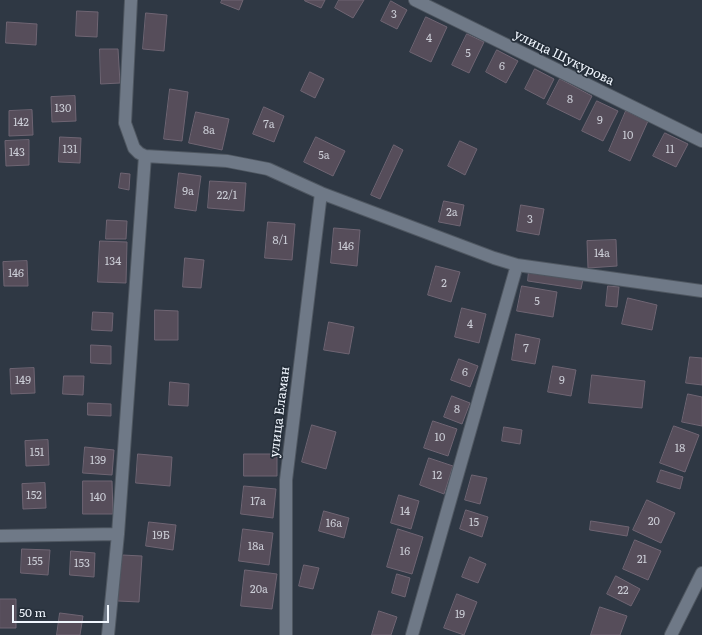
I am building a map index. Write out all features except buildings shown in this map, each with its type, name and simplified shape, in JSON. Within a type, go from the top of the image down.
[{"type":"street","points":[[130,0],[125,123],[134,148],[139,153],[146,156],[227,161],[268,169],[321,192],[494,258],[517,265],[702,291]]},
{"type":"street","name":"улица Шукурова","points":[[414,0],[702,141]]},
{"type":"street","points":[[108,635],[118,534],[146,156]]},
{"type":"street","name":"улица Еламан","points":[[286,635],[286,480],[321,192]]},
{"type":"street","points":[[412,635],[517,265]]},
{"type":"street","points":[[0,536],[118,534]]},
{"type":"street","points":[[671,635],[702,573]]}]
